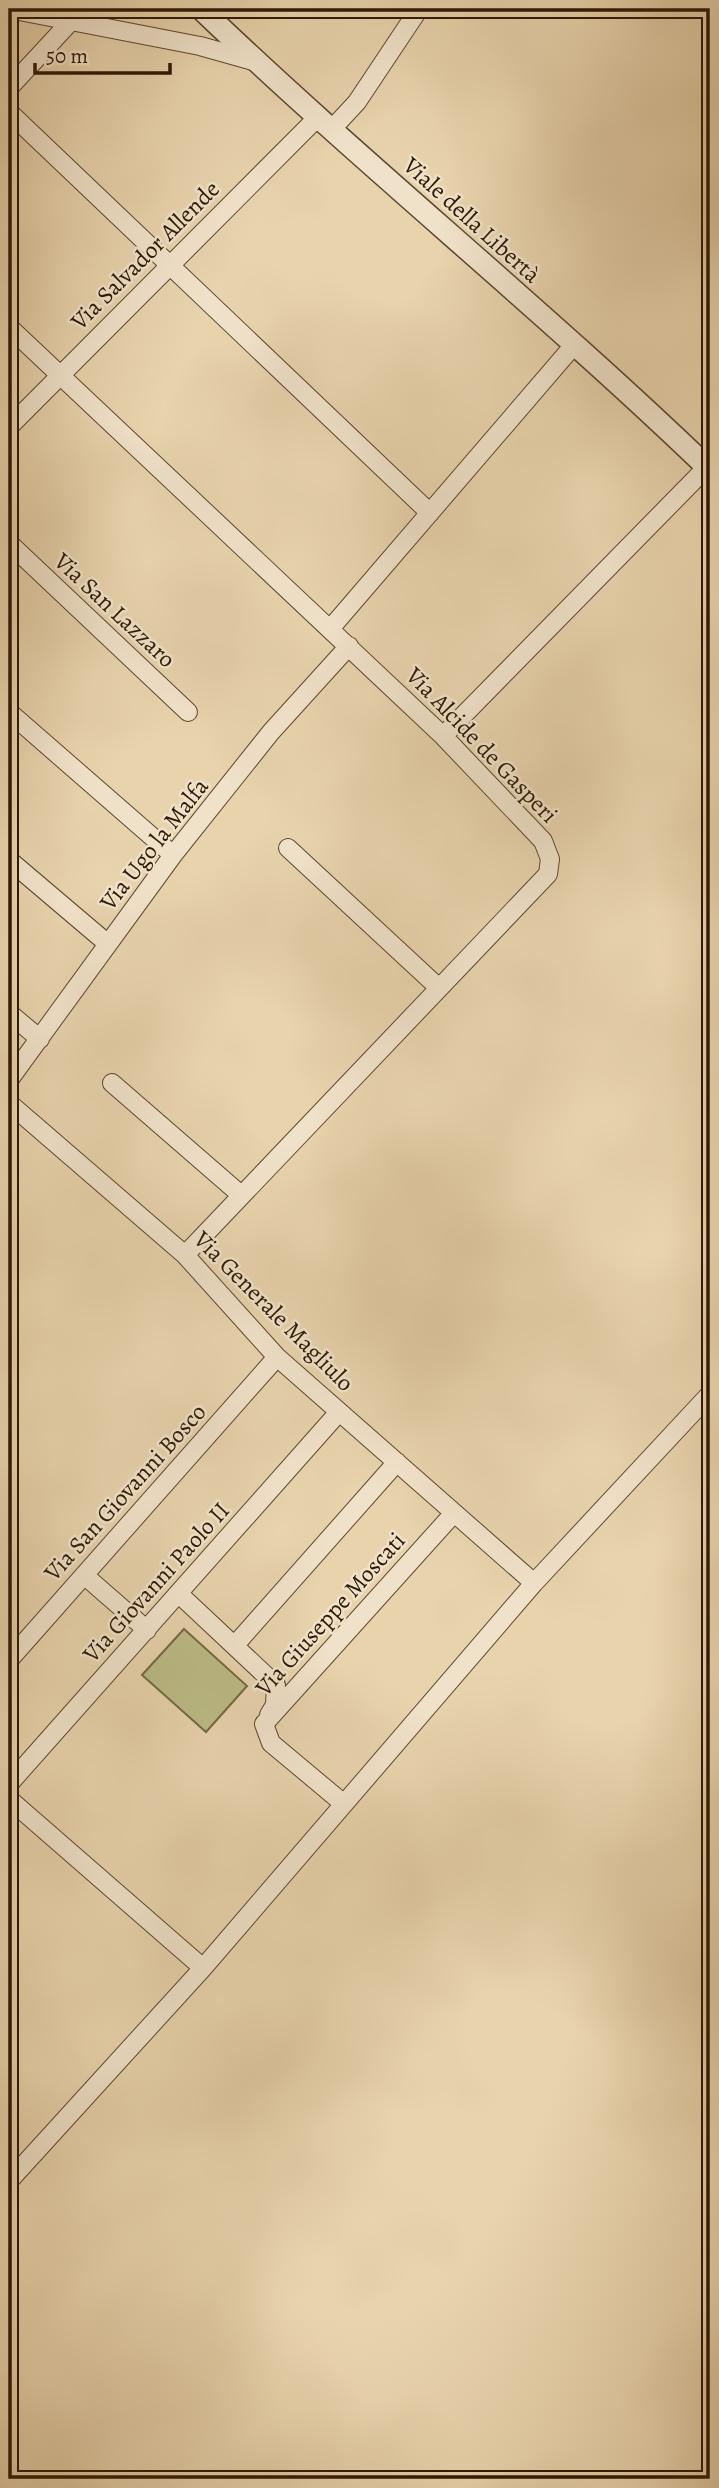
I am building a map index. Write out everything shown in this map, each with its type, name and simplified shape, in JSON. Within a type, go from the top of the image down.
[{"type":"street","points":[[18,9],[200,46],[257,62]]},
{"type":"street","name":"Viale della Libertà","points":[[201,9],[324,124],[709,468]]},
{"type":"street","name":"Via Salvador Allende","points":[[9,427],[171,265],[324,124],[357,102],[419,9]]},
{"type":"street","points":[[9,88],[72,20]]},
{"type":"street","points":[[9,112],[430,513]]},
{"type":"street","name":"Via Alcide de Gasperi","points":[[9,327],[443,736],[543,841],[550,859],[548,874],[185,1255]]},
{"type":"street","points":[[330,629],[574,345]]},
{"type":"street","points":[[443,736],[709,468]]},
{"type":"street","name":"Via San Lazzaro","points":[[9,543],[188,712]]},
{"type":"street","name":"Via Ugo la Malfa","points":[[9,1080],[173,855],[271,732],[349,646]]},
{"type":"street","points":[[9,712],[173,855]]},
{"type":"street","points":[[288,848],[439,988]]},
{"type":"street","points":[[9,860],[108,944]]},
{"type":"street","points":[[9,1013],[40,1040]]},
{"type":"street","points":[[112,1083],[242,1195]]},
{"type":"street","name":"Via Generale Magliulo","points":[[9,1103],[185,1255],[277,1357],[534,1583]]},
{"type":"street","name":"Via San Giovanni Bosco","points":[[9,1660],[277,1357]]},
{"type":"street","points":[[9,2181],[203,1968],[534,1583],[710,1394]]},
{"type":"street","name":"Via Giovanni Paolo II","points":[[9,1784],[340,1412]]},
{"type":"street","points":[[234,1645],[397,1462]]},
{"type":"street","name":"Via Giuseppe Moscati","points":[[344,1804],[271,1743],[264,1724],[454,1513]]},
{"type":"street","points":[[84,1575],[147,1630]]},
{"type":"street","points":[[179,1594],[276,1685],[275,1705],[264,1724]]},
{"type":"street","points":[[9,1799],[203,1968]]},
{"type":"green space","points":[[184,1629],[247,1686],[206,1732],[142,1675]]}]
